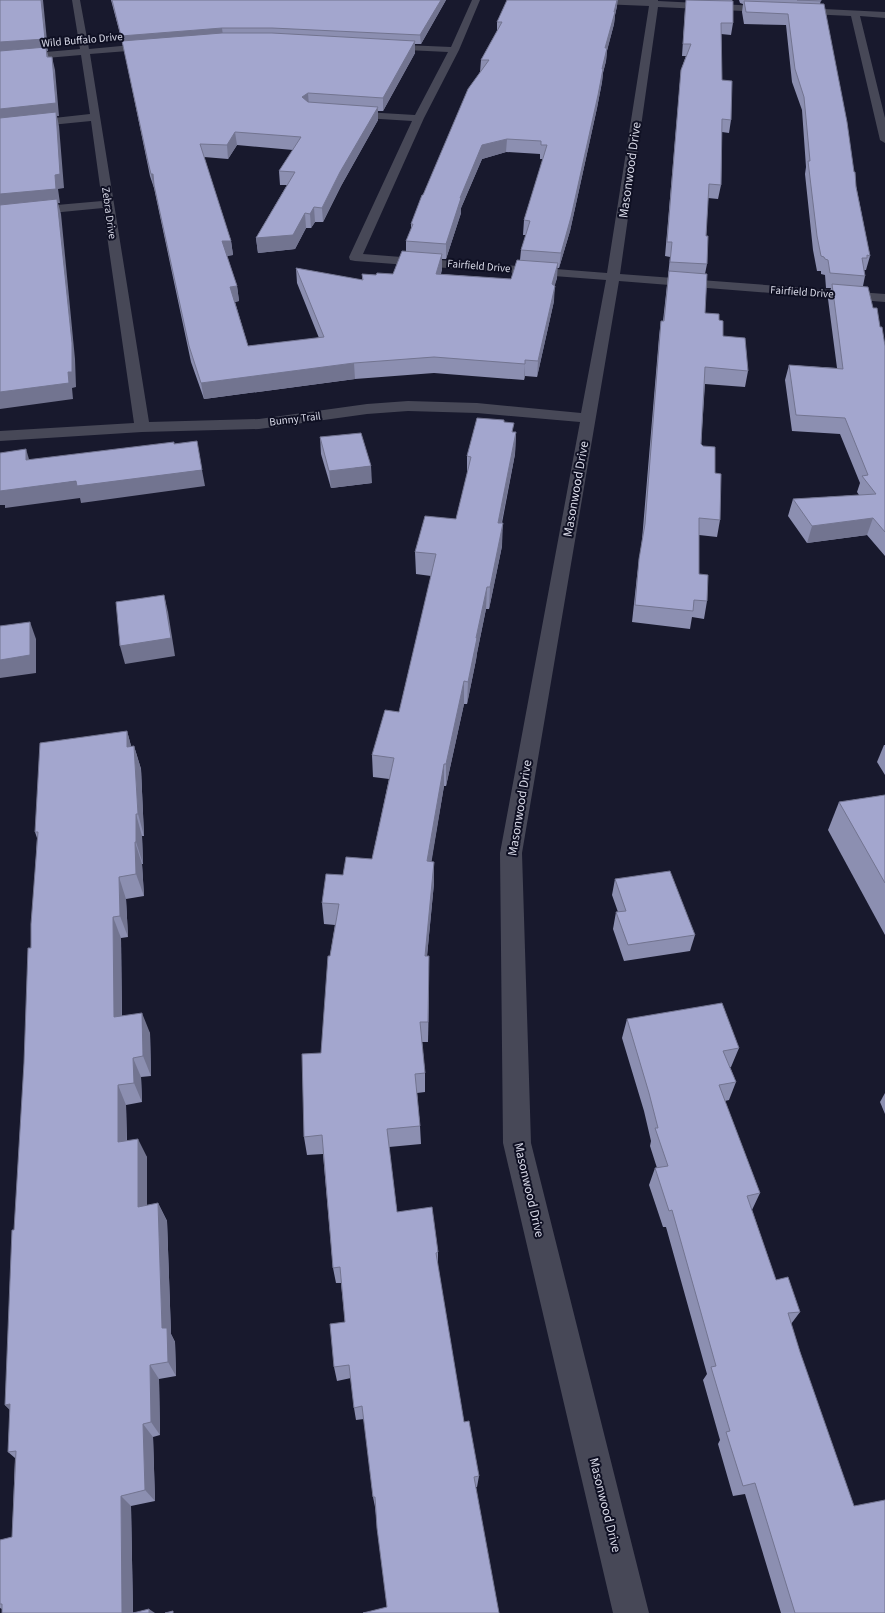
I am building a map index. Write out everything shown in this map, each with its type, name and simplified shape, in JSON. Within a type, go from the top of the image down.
[{"type":"street","name":"Zebra Drive","points":[[76,0],[96,117],[142,427]]},
{"type":"street","name":"Fairfield Drive","points":[[476,0],[454,50],[419,118],[355,257],[885,298]]},
{"type":"street","points":[[576,0],[654,2],[885,15]]},
{"type":"street","name":"Masonwood Drive","points":[[631,1613],[517,1143],[511,853],[614,277],[654,2]]},
{"type":"street","points":[[856,14],[885,140]]},
{"type":"street","name":"Wild Buffalo Drive","points":[[0,59],[161,46]]},
{"type":"street","points":[[375,46],[454,50]]},
{"type":"street","points":[[341,113],[419,118]]},
{"type":"street","points":[[0,127],[96,117]]},
{"type":"street","points":[[0,214],[108,204]]},
{"type":"street","name":"Bunny Trail","points":[[0,436],[142,427],[259,424],[367,409],[408,406],[477,408],[588,418]]},
{"type":"building","points":[[0,0],[41,0],[45,39],[0,42]]},
{"type":"building","points":[[112,0],[441,0],[420,35],[272,28],[222,28],[121,36]]},
{"type":"building","points":[[507,0],[617,0],[605,48],[607,48],[598,95],[571,217],[561,253],[521,250],[530,221],[524,220],[547,145],[541,145],[541,141],[507,139],[482,145],[460,198],[446,244],[406,241],[422,195],[468,89],[489,60],[481,60],[502,22],[497,22]]},
{"type":"building","points":[[686,0],[733,1],[733,23],[721,23],[722,80],[732,81],[731,120],[722,119],[721,185],[709,184],[706,236],[708,236],[707,264],[670,262],[672,242],[667,242],[681,70],[691,44],[683,44]]},
{"type":"building","points":[[797,0],[821,0],[821,1]]},
{"type":"building","points":[[744,1],[824,4],[847,122],[856,187],[870,256],[867,255],[867,258],[862,258],[865,276],[830,273],[828,260],[821,256],[817,236],[808,161],[810,161],[804,97],[795,69],[788,14],[746,12]]},
{"type":"building","points":[[222,33],[272,33],[415,41],[383,98],[308,93],[302,97],[308,102],[378,107],[340,172],[322,208],[314,207],[310,214],[305,213],[293,235],[256,238],[295,172],[279,171],[301,137],[235,132],[227,145],[200,144],[231,241],[222,241],[237,286],[230,287],[248,346],[324,337],[296,268],[363,280],[362,274],[393,274],[402,251],[442,254],[436,274],[511,279],[517,260],[558,263],[552,284],[555,286],[538,361],[525,360],[525,364],[434,357],[354,363],[201,383],[189,346],[154,185],[153,174],[151,174],[148,162],[122,41]]},
{"type":"building","points":[[46,47],[47,57],[52,57],[56,103],[0,109],[0,51]]},
{"type":"building","points":[[56,112],[60,174],[55,175],[56,189],[0,194],[0,118]]},
{"type":"building","points":[[57,199],[72,343],[72,372],[68,372],[69,383],[0,392],[0,205]]},
{"type":"building","points":[[669,271],[707,274],[705,313],[719,314],[719,320],[723,321],[723,336],[745,338],[748,371],[705,367],[701,444],[703,446],[715,447],[715,473],[721,474],[720,520],[699,518],[699,574],[708,575],[707,601],[694,600],[693,611],[635,605],[639,559],[645,524],[661,321],[664,321]]},
{"type":"building","points":[[832,284],[868,287],[873,308],[877,308],[880,327],[882,327],[885,346],[885,532],[873,518],[812,526],[793,499],[876,494],[862,476],[868,475],[845,418],[796,415],[789,365],[843,369]]},
{"type":"building","points":[[477,418],[504,420],[504,422],[514,423],[512,432],[516,432],[498,523],[503,523],[490,587],[487,587],[468,682],[464,681],[446,764],[444,764],[427,861],[434,862],[425,956],[429,956],[428,1022],[420,1022],[425,1073],[415,1074],[420,1126],[387,1129],[397,1212],[432,1207],[438,1252],[436,1253],[464,1422],[469,1421],[479,1476],[474,1477],[499,1613],[363,1613],[387,1607],[377,1528],[375,1497],[373,1497],[362,1406],[354,1408],[349,1365],[334,1367],[330,1324],[345,1322],[340,1267],[333,1268],[322,1135],[304,1137],[302,1054],[321,1053],[328,956],[330,956],[339,904],[322,903],[326,874],[343,875],[346,857],[372,859],[394,758],[372,755],[385,710],[399,712],[436,554],[415,552],[425,516],[456,519],[471,457],[467,456]]},
{"type":"building","points":[[361,433],[371,466],[329,471],[320,437]]},
{"type":"building","points":[[197,441],[202,470],[77,486],[76,481],[0,491],[0,453],[26,449],[26,460],[174,442],[174,444]]},
{"type":"building","points":[[164,595],[171,638],[120,646],[116,602]]},
{"type":"building","points":[[30,622],[30,655],[0,660],[0,626]]},
{"type":"building","points":[[127,731],[127,747],[134,746],[138,814],[136,814],[135,842],[136,874],[119,877],[120,916],[113,917],[114,1017],[142,1013],[143,1056],[133,1058],[134,1083],[118,1085],[118,1142],[138,1139],[138,1207],[158,1203],[162,1328],[167,1328],[168,1362],[150,1365],[151,1422],[143,1424],[145,1490],[121,1496],[122,1613],[2,1613],[2,1604],[0,1604],[0,1540],[12,1537],[16,1451],[8,1452],[10,1404],[5,1405],[12,1230],[14,1230],[24,1063],[28,948],[31,948],[31,924],[38,832],[35,832],[40,743]]},
{"type":"building","points":[[885,795],[885,883],[839,802]]},
{"type":"building","points":[[670,871],[695,935],[628,945],[616,912],[626,911],[615,879]]},
{"type":"building","points":[[722,1003],[739,1048],[723,1051],[736,1082],[719,1085],[760,1193],[747,1196],[776,1280],[788,1277],[800,1312],[788,1313],[800,1352],[854,1506],[885,1500],[885,1613],[795,1613],[755,1483],[743,1486],[726,1432],[730,1431],[711,1367],[716,1366],[672,1210],[669,1211],[655,1168],[668,1166],[655,1128],[658,1128],[627,1019]]},
{"type":"building","points":[[149,1609],[149,1613],[133,1613]]}]
